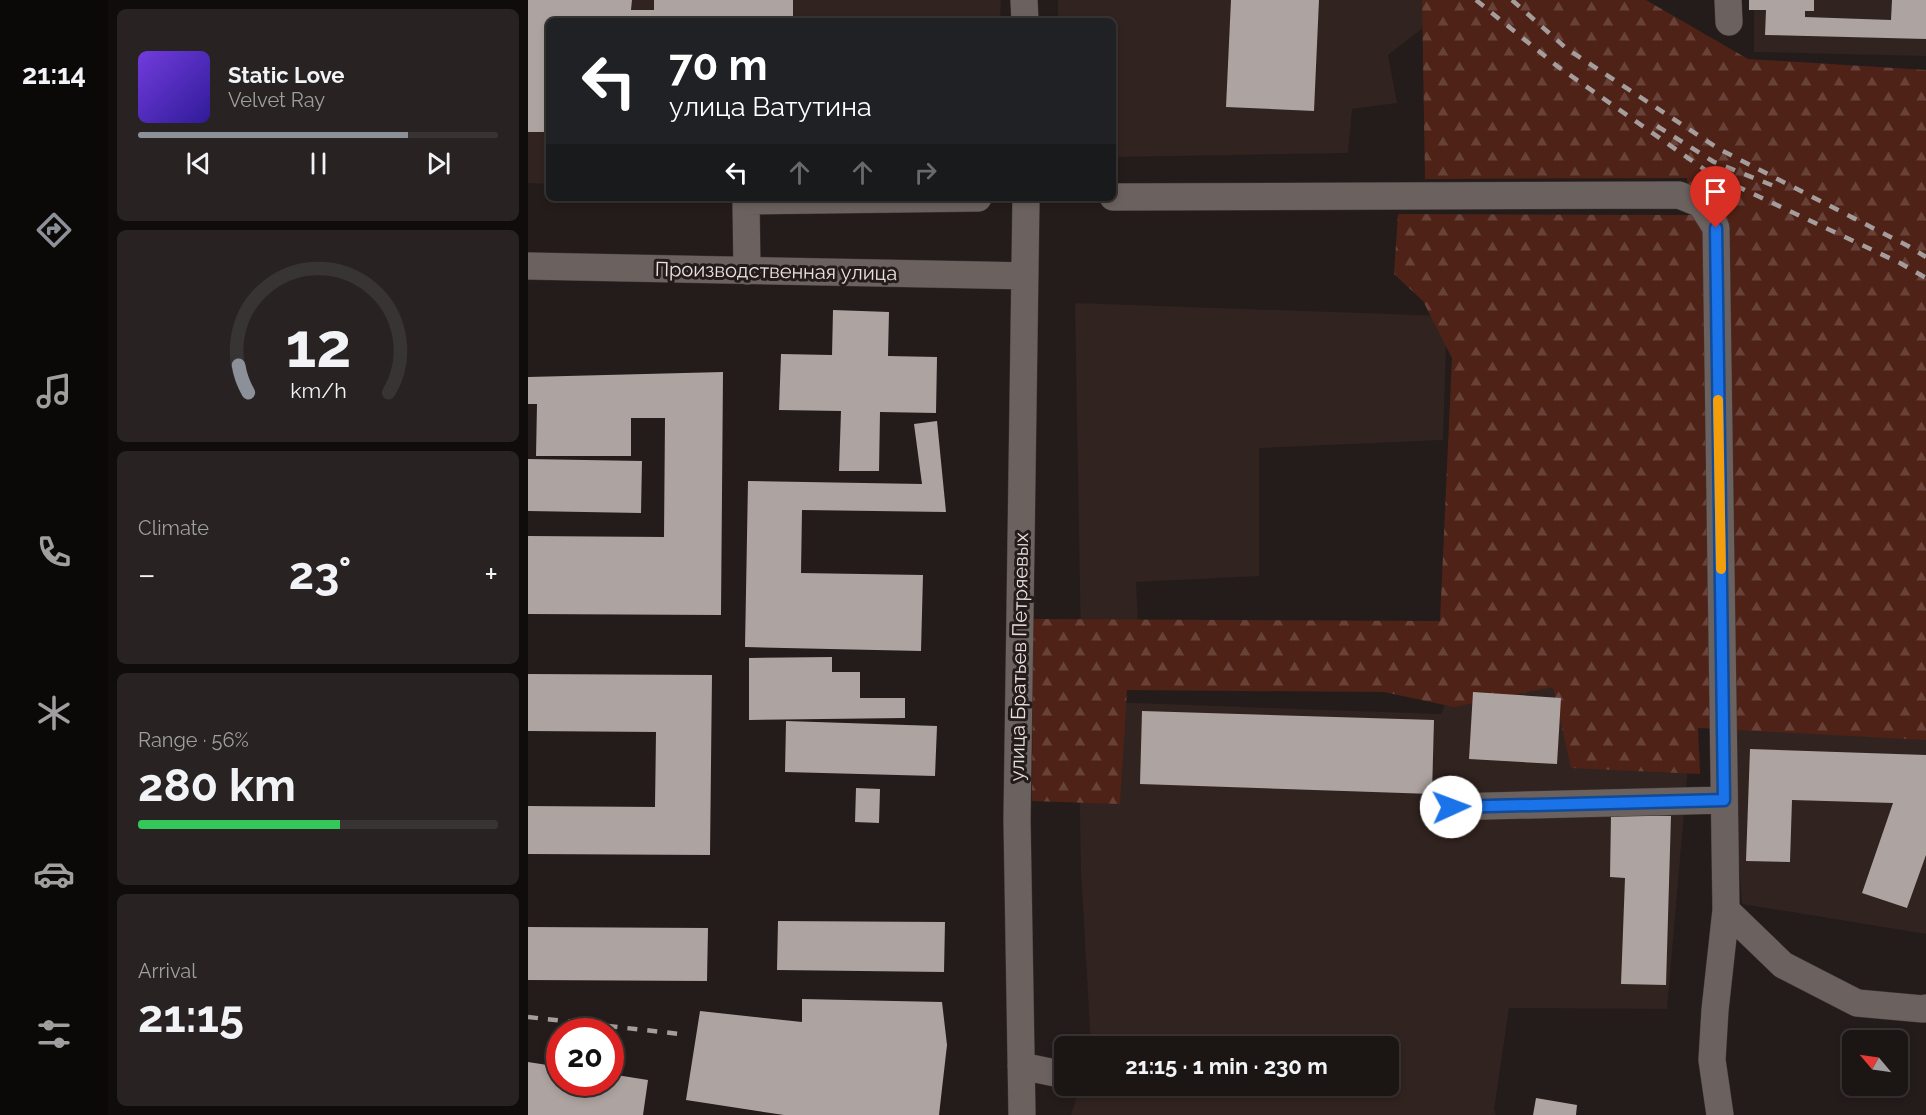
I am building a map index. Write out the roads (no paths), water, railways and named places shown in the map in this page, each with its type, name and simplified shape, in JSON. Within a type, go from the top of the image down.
[{"type":"street","points":[[1024,0],[1024,18]]},
{"type":"street","points":[[1116,197],[1679,195],[1701,204],[1716,228],[1726,910],[1712,1060],[1720,1115]]},
{"type":"street","points":[[746,201],[747,271]]},
{"type":"street","name":"улица Братьев Петряевых","points":[[1022,1115],[1010,900],[1017,819],[1026,201]]},
{"type":"street","name":"Производственная улица","points":[[528,266],[1025,276]]},
{"type":"street","points":[[1451,807],[1724,800]]},
{"type":"street","points":[[1726,910],[1783,965],[1857,1003],[1923,1010],[1926,1008]]},
{"type":"street","points":[[1021,1066],[1054,1073]]},
{"type":"railway","points":[[1476,0],[1557,66],[1711,174],[1900,263],[1926,278]]},
{"type":"railway","points":[[1512,0],[1567,49],[1719,149],[1926,257]]},
{"type":"railway","points":[[1657,126],[1714,162],[1774,186]]},
{"type":"railway","points":[[528,1017],[680,1034]]}]
